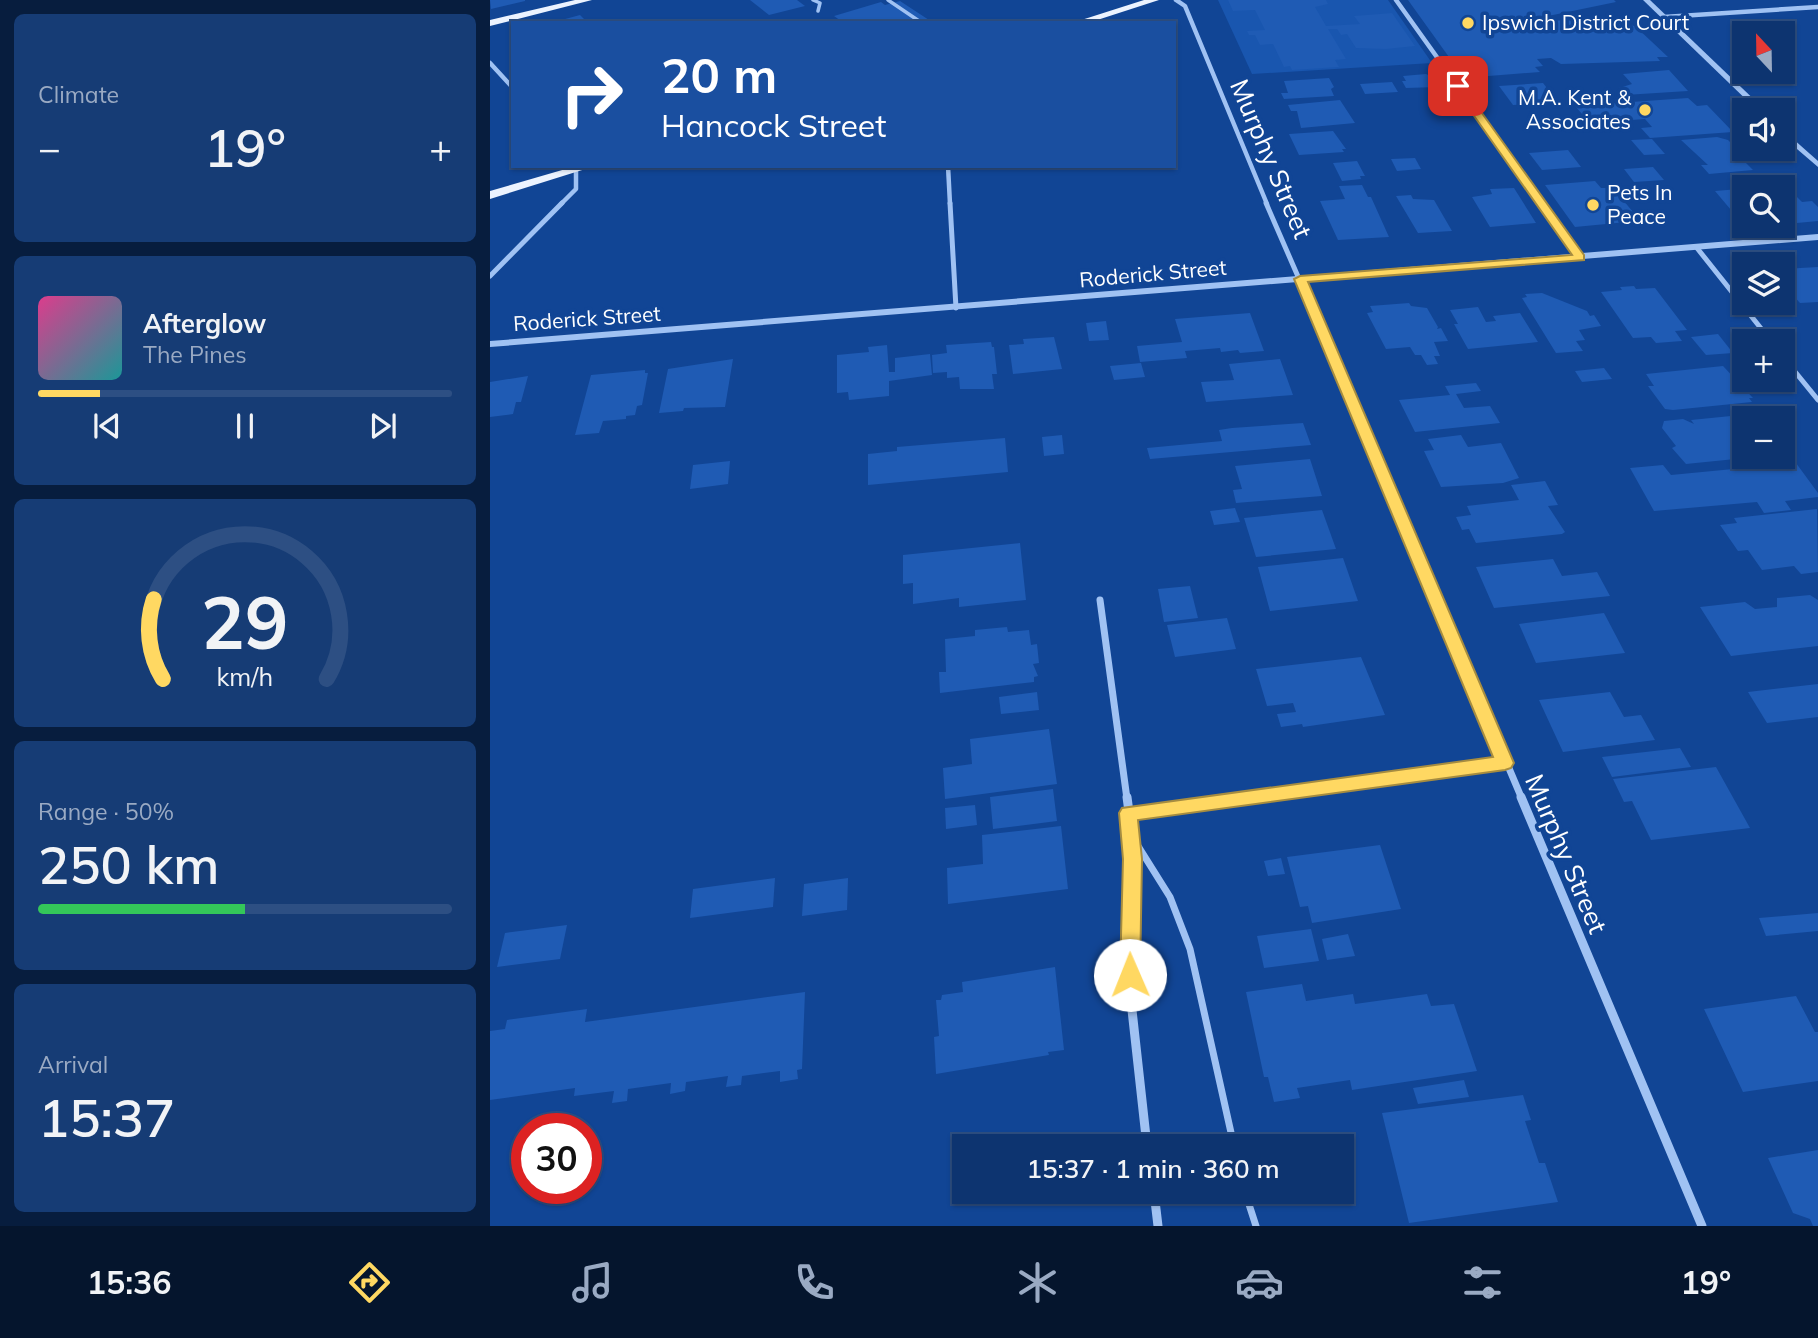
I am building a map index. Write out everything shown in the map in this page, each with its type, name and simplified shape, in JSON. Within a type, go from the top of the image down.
[{"type":"main road","points":[[490,23],[587,0]]},
{"type":"main road","points":[[1084,21],[1154,0]]},
{"type":"main road","points":[[490,195],[583,168]]},
{"type":"street","name":"Murphy Street","points":[[1176,0],[1185,6],[1702,1226]]},
{"type":"street","points":[[1396,0],[1580,258]]},
{"type":"street","points":[[1646,0],[1748,98]]},
{"type":"street","points":[[1664,17],[1818,6]]},
{"type":"street","points":[[490,64],[511,86]]},
{"type":"street","points":[[1795,143],[1818,165]]},
{"type":"street","points":[[490,276],[576,189],[583,168]]},
{"type":"street","points":[[948,168],[956,308]]},
{"type":"street","name":"Roderick Street","points":[[490,344],[1818,237]]},
{"type":"street","points":[[1697,248],[1761,329]]},
{"type":"street","points":[[1795,372],[1818,400]]},
{"type":"street","points":[[1100,600],[1132,835],[1130,992],[1146,1134]]},
{"type":"street","points":[[1128,813],[1505,763]]},
{"type":"street","points":[[1155,1204],[1158,1226]]},
{"type":"lane","points":[[813,0],[822,1],[818,11]]},
{"type":"lane","points":[[888,0],[919,21]]},
{"type":"lane","points":[[1132,835],[1170,897],[1190,949],[1231,1134]]},
{"type":"lane","points":[[1249,1204],[1256,1226]]},
{"type":"shaded area","points":[[1218,0],[1388,0],[1432,63],[1252,74]]},
{"type":"building","points":[[490,0],[525,0],[525,1],[491,9]]},
{"type":"building","points":[[750,0],[797,0],[805,6],[769,15]]},
{"type":"building","points":[[1228,0],[1326,0],[1328,4],[1315,7],[1326,26],[1360,24],[1354,16],[1392,13],[1415,46],[1356,48],[1347,34],[1341,35],[1337,29],[1328,29],[1346,59],[1335,60],[1339,67],[1292,70],[1290,66],[1284,67],[1273,44],[1260,45],[1255,35],[1249,35],[1247,31],[1265,30],[1255,10],[1233,11]]},
{"type":"building","points":[[1408,0],[1614,0],[1616,2],[1524,21],[1587,20],[1597,24],[1635,26],[1668,57],[1657,57],[1660,61],[1561,64],[1551,58],[1537,59],[1543,66],[1535,67],[1540,72],[1464,78]]},
{"type":"building","points":[[900,1],[929,20],[841,21],[834,16],[881,2],[885,5]]},
{"type":"building","points":[[580,15],[586,21],[558,21]]},
{"type":"building","points":[[1669,70],[1688,91],[1625,95],[1619,88],[1632,84],[1623,74]]},
{"type":"building","points":[[1426,74],[1433,77],[1438,87],[1406,88],[1402,81],[1406,81],[1403,76]]},
{"type":"building","points":[[1329,78],[1334,87],[1331,89],[1334,96],[1284,99],[1281,93],[1288,93],[1284,81]]},
{"type":"building","points":[[1392,82],[1398,92],[1365,94],[1360,84]]},
{"type":"building","points":[[1543,83],[1558,102],[1513,105],[1499,86]]},
{"type":"building","points":[[1688,98],[1697,106],[1707,105],[1732,132],[1650,138],[1641,128],[1652,127],[1645,119],[1590,123],[1575,106]]},
{"type":"building","points":[[1340,100],[1355,123],[1301,128],[1297,111],[1291,111],[1288,105]]},
{"type":"building","points":[[1333,131],[1346,149],[1342,149],[1344,152],[1299,155],[1289,134]]},
{"type":"building","points":[[1717,137],[1728,140],[1732,144],[1732,161],[1744,161],[1753,170],[1709,174],[1701,165],[1708,165],[1681,140]]},
{"type":"building","points":[[1652,139],[1665,154],[1644,155],[1631,140]]},
{"type":"building","points":[[1568,150],[1581,167],[1542,170],[1529,153]]},
{"type":"building","points":[[1415,158],[1421,169],[1397,171],[1391,159]]},
{"type":"building","points":[[1357,161],[1365,176],[1342,181],[1333,163]]},
{"type":"building","points":[[1653,167],[1664,180],[1634,182],[1624,169]]},
{"type":"building","name":"Pets In Peace","points":[[1595,181],[1601,188],[1613,188],[1633,212],[1620,213],[1627,222],[1575,227],[1545,185]]},
{"type":"building","points":[[1362,185],[1368,197],[1371,197],[1389,237],[1338,240],[1320,201],[1345,199],[1339,186]]},
{"type":"building","points":[[1514,188],[1536,223],[1490,227],[1472,197],[1492,194],[1490,189]]},
{"type":"building","points":[[1732,190],[1732,210],[1731,210],[1715,191]]},
{"type":"building","points":[[1411,195],[1413,199],[1434,200],[1452,231],[1418,233],[1396,196]]},
{"type":"building","points":[[1795,195],[1802,202],[1812,201],[1818,207],[1818,221],[1797,223]]},
{"type":"building","points":[[1818,267],[1818,302],[1800,303],[1795,297],[1795,268]]},
{"type":"building","points":[[1634,286],[1636,289],[1655,288],[1687,330],[1675,331],[1682,341],[1656,343],[1651,337],[1633,338],[1601,292]]},
{"type":"building","points":[[1542,293],[1587,311],[1590,316],[1594,315],[1601,326],[1579,330],[1585,340],[1576,341],[1583,351],[1556,353],[1522,298],[1527,297],[1525,294]]},
{"type":"building","points":[[1409,303],[1411,306],[1427,308],[1437,329],[1441,328],[1448,341],[1434,342],[1440,356],[1434,356],[1438,364],[1427,365],[1421,355],[1415,355],[1410,347],[1386,349],[1367,313],[1373,312],[1370,306]]},
{"type":"building","points":[[1478,307],[1486,322],[1496,321],[1493,316],[1520,313],[1538,342],[1468,349],[1454,324],[1458,324],[1450,310]]},
{"type":"building","points":[[1250,313],[1264,351],[1221,352],[1220,348],[1185,351],[1187,358],[1140,362],[1137,346],[1182,342],[1175,319]]},
{"type":"building","points":[[1106,321],[1109,340],[1089,341],[1086,323]]},
{"type":"building","points":[[1718,334],[1732,353],[1706,355],[1691,337]]},
{"type":"building","points":[[1054,337],[1062,369],[1013,374],[1009,345],[1024,344],[1023,339]]},
{"type":"building","points":[[991,342],[997,374],[992,374],[994,389],[960,389],[959,377],[947,378],[947,372],[933,373],[932,355],[947,353],[946,345]]},
{"type":"building","points":[[887,345],[889,372],[895,372],[895,358],[930,354],[932,375],[889,381],[889,396],[849,400],[848,392],[837,393],[837,355],[869,352],[868,347]]},
{"type":"building","points":[[733,359],[725,407],[684,408],[683,411],[659,413],[668,369]]},
{"type":"building","points":[[1280,359],[1293,395],[1206,402],[1201,382],[1234,380],[1229,364]]},
{"type":"building","points":[[1141,363],[1145,377],[1114,380],[1110,366]]},
{"type":"building","points":[[1723,366],[1732,376],[1732,392],[1747,392],[1753,398],[1749,398],[1752,402],[1665,409],[1648,386],[1654,386],[1646,374]]},
{"type":"building","points":[[1604,368],[1612,379],[1582,382],[1575,371]]},
{"type":"building","points":[[645,370],[645,373],[648,373],[642,405],[637,406],[635,415],[626,416],[626,419],[603,421],[599,433],[575,435],[591,375]]},
{"type":"building","points":[[528,376],[521,402],[516,402],[513,414],[490,417],[490,382]]},
{"type":"building","points":[[1476,383],[1481,391],[1456,394],[1464,408],[1490,406],[1500,423],[1415,432],[1399,400],[1450,395],[1445,386]]},
{"type":"building","points":[[1732,416],[1732,459],[1686,464],[1672,448],[1676,446],[1662,428],[1664,421],[1683,419],[1694,424],[1691,420]]},
{"type":"building","points":[[1303,423],[1311,445],[1150,459],[1147,448],[1222,441],[1219,430]]},
{"type":"building","points":[[1062,435],[1064,454],[1044,456],[1042,437]]},
{"type":"building","points":[[1461,435],[1468,447],[1501,443],[1519,478],[1503,483],[1441,487],[1424,451],[1434,450],[1428,439]]},
{"type":"building","points":[[1005,438],[1008,472],[868,485],[868,454],[897,451],[897,447]]},
{"type":"building","points":[[1310,459],[1322,496],[1236,503],[1233,490],[1242,489],[1235,466]]},
{"type":"building","points":[[730,461],[728,484],[690,489],[693,465]]},
{"type":"building","points":[[1795,463],[1818,493],[1818,497],[1785,501],[1791,510],[1764,513],[1757,502],[1654,511],[1630,468],[1663,465],[1671,475],[1734,469],[1795,469]]},
{"type":"building","points":[[1545,481],[1558,505],[1548,506],[1565,532],[1562,534],[1476,543],[1469,529],[1462,530],[1456,517],[1471,515],[1467,506],[1519,500],[1511,485]]},
{"type":"building","points":[[1235,508],[1240,522],[1214,525],[1210,511]]},
{"type":"building","points":[[1817,509],[1818,572],[1801,574],[1794,566],[1762,570],[1748,550],[1738,551],[1720,525],[1737,523],[1734,518]]},
{"type":"building","points":[[1322,510],[1336,549],[1256,557],[1244,518]]},
{"type":"building","points":[[1020,543],[1026,600],[959,607],[959,598],[913,604],[913,583],[903,584],[903,555]]},
{"type":"building","points":[[1343,558],[1358,601],[1270,611],[1258,567]]},
{"type":"building","points":[[1553,559],[1562,576],[1597,572],[1610,596],[1494,608],[1476,567]]},
{"type":"building","points":[[1190,586],[1198,618],[1164,622],[1158,589]]},
{"type":"building","points":[[1810,595],[1818,600],[1818,646],[1731,656],[1700,607],[1745,602],[1755,609],[1777,607],[1777,598]]},
{"type":"building","points":[[1604,613],[1625,653],[1536,663],[1519,624]]},
{"type":"building","points":[[1227,618],[1236,649],[1175,657],[1167,625]]},
{"type":"building","points":[[1007,627],[1008,632],[1029,630],[1031,645],[1037,644],[1039,663],[1033,664],[1038,676],[1034,677],[1034,682],[940,693],[939,672],[946,672],[945,639],[975,636],[975,630]]},
{"type":"building","points":[[1361,657],[1385,715],[1303,727],[1302,724],[1281,727],[1277,714],[1296,712],[1293,703],[1267,706],[1256,669]]},
{"type":"building","points":[[1818,684],[1818,717],[1767,723],[1748,692]]},
{"type":"building","points":[[1037,692],[1039,710],[1001,714],[999,697]]},
{"type":"building","points":[[1610,692],[1624,717],[1641,715],[1655,740],[1563,752],[1539,700]]},
{"type":"building","points":[[1049,729],[1057,784],[945,799],[943,768],[972,764],[970,739]]},
{"type":"building","points":[[1680,748],[1691,767],[1612,777],[1602,757]]},
{"type":"building","points":[[1716,767],[1750,828],[1651,840],[1632,801],[1624,802],[1613,779]]},
{"type":"building","points":[[1053,789],[1057,821],[993,829],[990,797]]},
{"type":"building","points":[[975,805],[977,825],[946,829],[945,808]]},
{"type":"building","points":[[1061,826],[1068,889],[948,904],[947,868],[983,864],[982,835]]},
{"type":"building","points":[[1380,845],[1401,909],[1312,923],[1308,906],[1300,907],[1287,857]]},
{"type":"building","points":[[1281,858],[1285,874],[1268,876],[1264,861]]},
{"type":"building","points":[[775,878],[773,907],[690,918],[693,889]]},
{"type":"building","points":[[848,878],[847,910],[802,916],[804,884]]},
{"type":"building","points":[[1818,913],[1818,931],[1766,936],[1759,918]]},
{"type":"building","points":[[567,925],[560,959],[497,967],[505,933]]},
{"type":"building","points":[[1311,929],[1319,961],[1264,968],[1257,936]]},
{"type":"building","points":[[1348,934],[1355,956],[1327,960],[1322,939]]},
{"type":"building","points":[[1055,967],[1064,1050],[1048,1052],[1049,1055],[936,1074],[934,1037],[939,1036],[936,1000],[941,1000],[942,995],[963,992],[962,982]]},
{"type":"building","points":[[1302,984],[1306,1001],[1353,994],[1355,1004],[1427,994],[1431,1006],[1454,1004],[1477,1071],[1352,1090],[1350,1080],[1297,1088],[1300,1098],[1274,1102],[1268,1077],[1264,1077],[1246,992]]},
{"type":"building","points":[[805,992],[802,1069],[797,1070],[798,1079],[780,1082],[780,1071],[742,1076],[741,1085],[726,1087],[728,1076],[686,1082],[685,1091],[670,1094],[671,1083],[628,1089],[627,1101],[612,1103],[614,1091],[574,1096],[575,1088],[490,1100],[490,1031],[505,1029],[507,1020],[587,1009],[585,1022]]},
{"type":"building","points":[[1796,996],[1815,1032],[1818,1032],[1818,1081],[1743,1092],[1704,1009]]},
{"type":"building","points":[[1464,1080],[1469,1097],[1418,1104],[1413,1088]]},
{"type":"building","points":[[1523,1095],[1531,1120],[1525,1121],[1539,1163],[1545,1163],[1558,1202],[1409,1223],[1382,1113]]},
{"type":"building","points":[[1818,1150],[1818,1226],[1813,1226],[1810,1219],[1793,1213],[1768,1158]]},
{"type":"place","name":"Ipswich District Court","points":[[1468,23]]},
{"type":"place","name":"M.A. Kent & Associates","points":[[1645,110]]},
{"type":"place","name":"Pets In Peace","points":[[1593,205]]},
{"type":"route","points":[[1130,975],[1132,835],[1128,813],[1505,763],[1300,279],[1580,258],[1458,86]]}]
